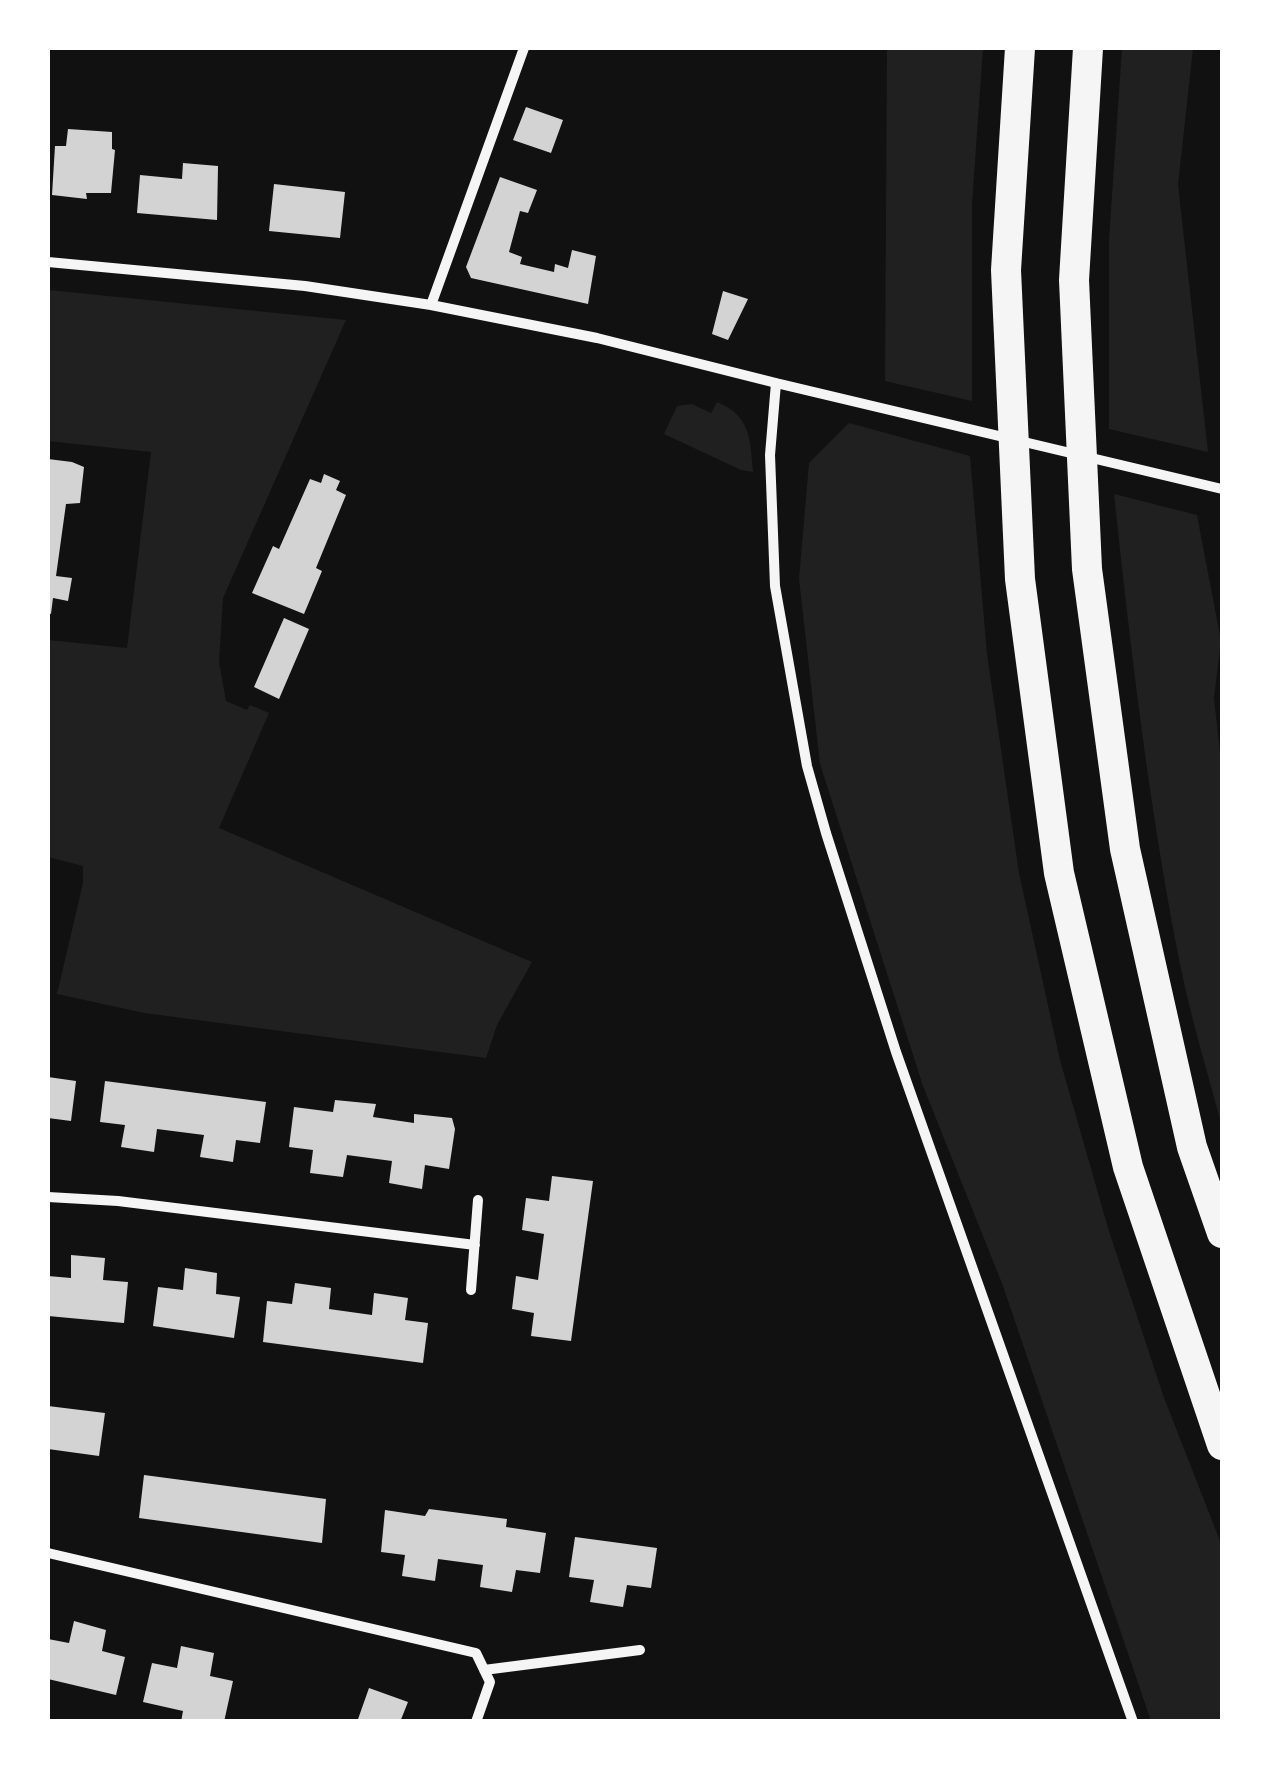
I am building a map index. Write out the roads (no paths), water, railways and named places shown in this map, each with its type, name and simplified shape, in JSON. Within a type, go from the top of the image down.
[{"type":"highway","points":[[1020,48],[1006,270],[1020,579],[1058,873],[1128,1167],[1222,1445]]},
{"type":"highway","points":[[1088,48],[1074,280],[1087,569],[1125,849],[1192,1147],[1222,1233]]},
{"type":"street","points":[[431,305],[524,48]]},
{"type":"street","points":[[48,262],[305,286],[431,305],[597,338],[1218,487]]},
{"type":"street","points":[[776,383],[770,455],[775,586],[808,766],[826,834],[896,1052],[1133,1722]]},
{"type":"street","points":[[48,1196],[118,1201],[475,1245]]},
{"type":"street","points":[[471,1290],[478,1200]]},
{"type":"street","points":[[48,1552],[476,1653],[490,1682],[476,1722]]},
{"type":"street","points":[[484,1670],[640,1650]]}]
